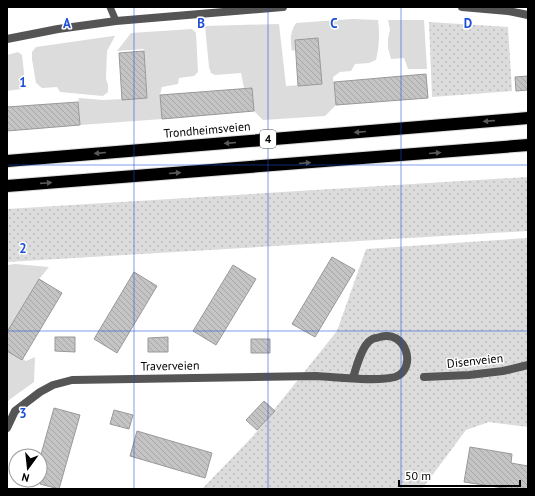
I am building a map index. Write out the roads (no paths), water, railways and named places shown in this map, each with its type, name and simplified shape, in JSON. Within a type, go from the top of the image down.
[{"type":"highway","name":"Trondheimsveien","points":[[7,160],[528,118]]},
{"type":"highway","name":"4","points":[[7,186],[528,145]]},
{"type":"street","points":[[7,39],[58,29],[116,21],[283,7]]},
{"type":"street","points":[[462,7],[508,9],[528,16]]},
{"type":"street","name":"Traverveien","points":[[7,428],[15,411],[40,392],[53,385],[72,380],[316,376],[353,378],[385,379],[397,376],[406,367],[408,358],[405,347],[399,340],[386,335],[371,340],[361,354],[353,378]]},
{"type":"street","name":"Disenveien","points":[[424,377],[503,372],[528,365]]},
{"type":"lane","points":[[110,7],[116,21]]}]
